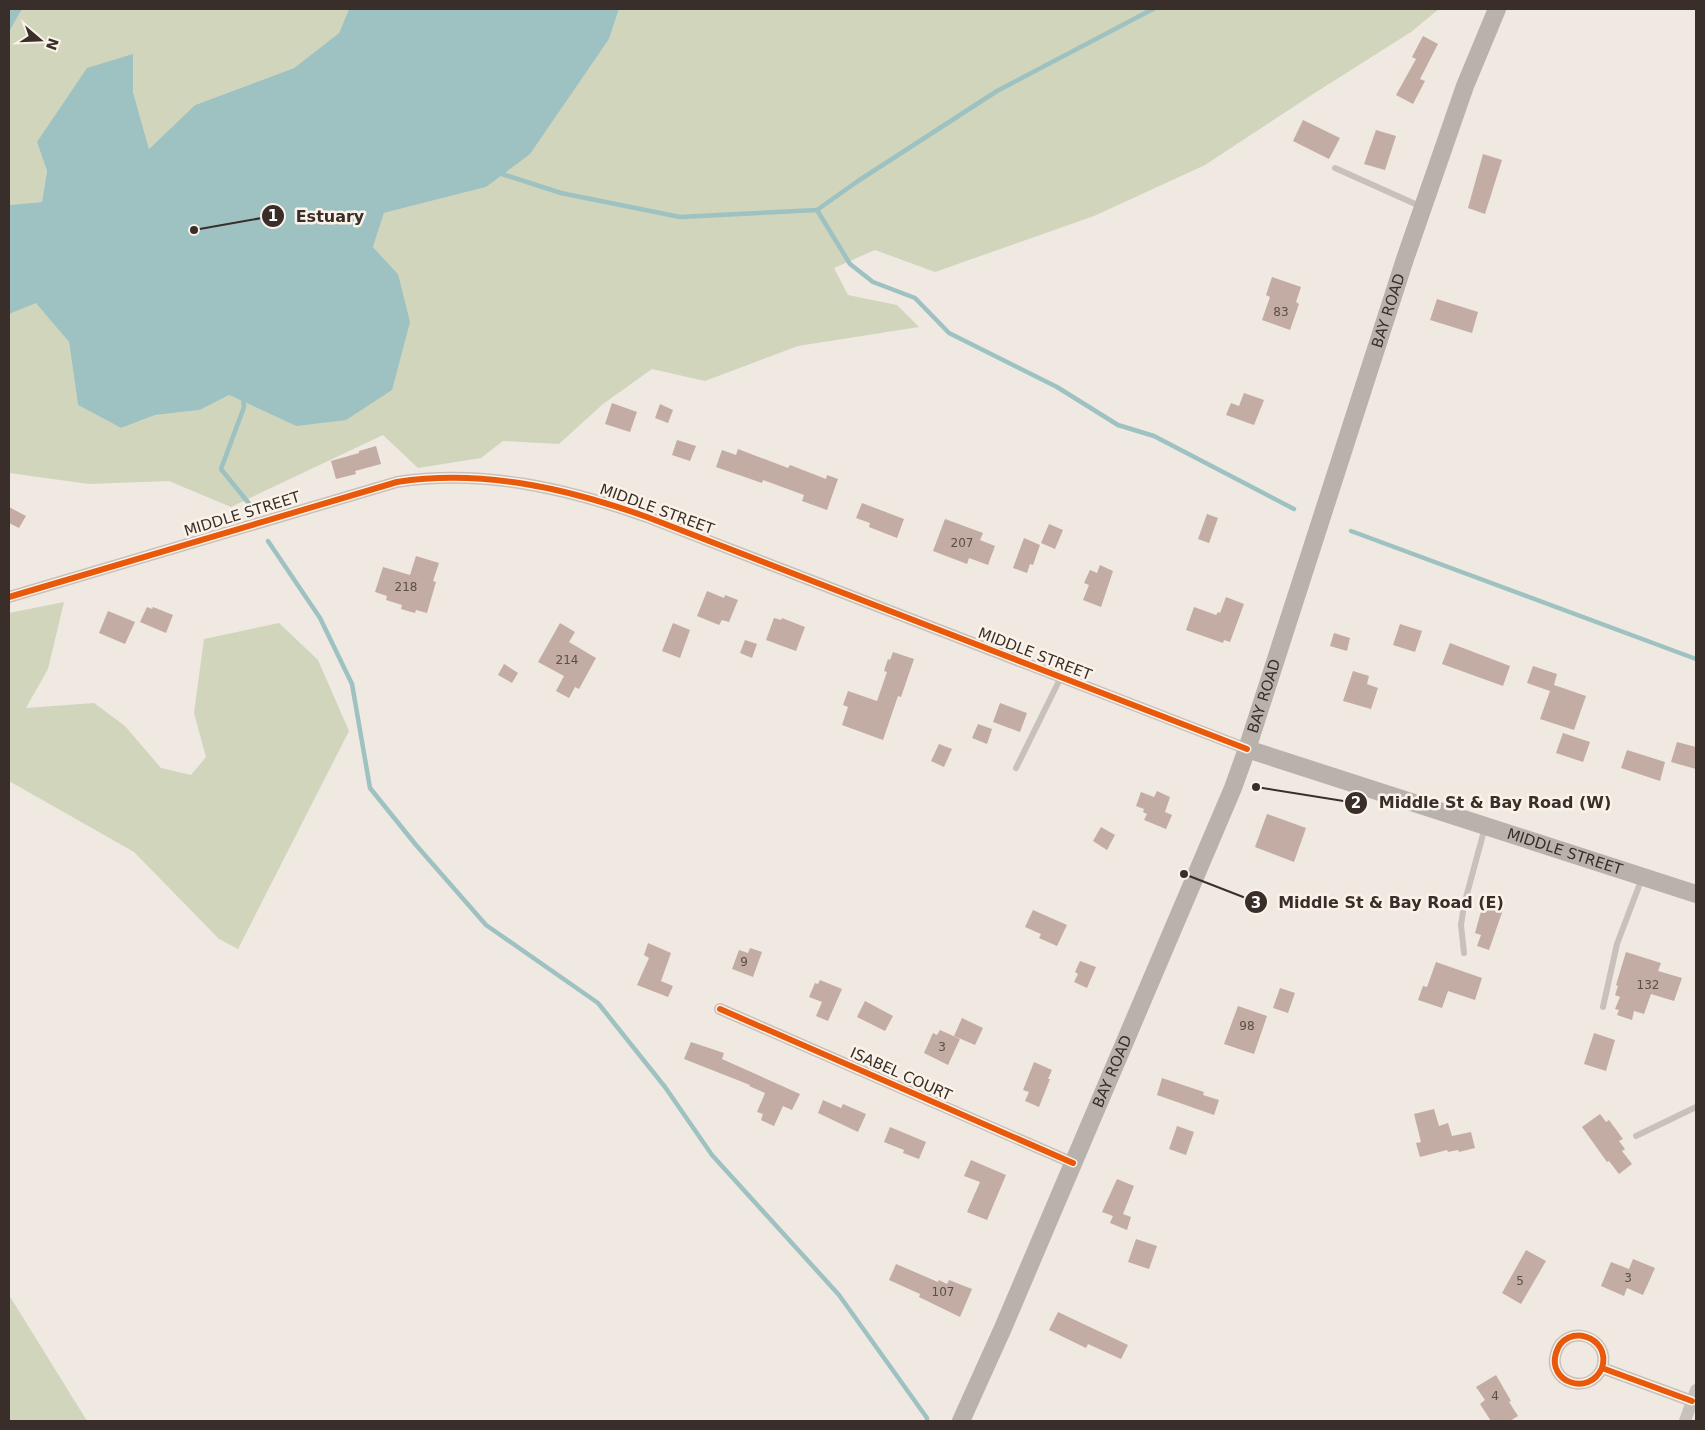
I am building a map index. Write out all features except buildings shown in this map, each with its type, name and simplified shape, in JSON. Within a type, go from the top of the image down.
[{"type":"main road","name":"BAY ROAD","points":[[961,1421],[1003,1328],[1233,788],[1423,207],[1476,56],[1497,9]]},
{"type":"main road","name":"MIDDLE STREET","points":[[1247,749],[1696,894]]},
{"type":"street","name":"MIDDLE STREET","points":[[9,597],[375,488],[414,480],[465,477],[548,487],[624,509],[1247,749]]},
{"type":"street","name":"ISABEL COURT","points":[[720,1008],[1073,1163]]},
{"type":"street","points":[[1602,1368],[1694,1395],[1685,1421]]},
{"type":"lane","points":[[1335,168],[1423,207]]},
{"type":"lane","points":[[1016,768],[1061,677]]},
{"type":"lane","points":[[1464,952],[1461,925],[1464,905],[1486,826]]},
{"type":"lane","points":[[1602,1007],[1617,944],[1642,876]]},
{"type":"lane","points":[[1636,1136],[1696,1107]]},
{"type":"green space","points":[[22,9],[349,9],[339,33],[294,68],[195,105],[149,149],[133,92],[133,54],[37,142],[47,171],[42,202],[9,205],[9,32]]},
{"type":"green space","points":[[619,9],[1439,9],[1411,32],[1205,165],[1094,216],[935,272],[875,250],[834,268],[848,295],[897,305],[919,327],[798,346],[705,381],[652,369],[603,404],[559,444],[503,441],[481,458],[418,468],[383,435],[231,507],[169,481],[89,484],[9,473],[9,314],[36,302],[69,342],[78,405],[121,428],[155,415],[200,410],[229,395],[296,426],[398,274],[373,247],[384,213],[486,187],[533,148],[609,39]]},
{"type":"green space","points":[[64,602],[48,669],[26,708],[94,703],[125,726],[161,768],[191,775],[206,757],[194,713],[204,639],[279,623],[318,660],[349,731],[238,949],[219,939],[134,852],[9,781],[9,613]]},
{"type":"green space","points":[[9,1295],[87,1421],[9,1421]]},
{"type":"water","points":[[9,9],[22,9],[9,32]]},
{"type":"water","points":[[349,9],[619,9],[609,39],[530,154],[486,187],[384,213],[373,247],[398,274],[410,322],[392,390],[346,420],[296,426],[229,395],[200,410],[155,415],[121,428],[78,405],[69,342],[36,303],[9,314],[9,205],[42,202],[47,171],[37,142],[87,68],[133,54],[133,92],[149,149],[195,105],[294,68],[339,33]]},
{"type":"waterway","points":[[499,173],[561,193],[680,217],[817,210],[858,181],[997,91],[1153,9]]},
{"type":"waterway","points":[[817,210],[850,264],[873,282],[915,298],[949,333],[1057,387],[1118,425],[1154,436],[1294,509]]},
{"type":"waterway","points":[[243,397],[244,407],[221,469],[251,506]]},
{"type":"waterway","points":[[1351,531],[1696,659]]},
{"type":"waterway","points":[[268,541],[320,618],[352,684],[370,788],[416,845],[486,925],[598,1003],[665,1087],[712,1155],[839,1295],[927,1418],[927,1421]]},
{"type":"cycle path","points":[[9,597],[397,482],[461,478],[493,480],[524,484],[586,497],[647,517],[1247,749]]},
{"type":"cycle path","points":[[720,1009],[1073,1163]]},
{"type":"cycle path","points":[[1602,1368],[1596,1377],[1588,1382],[1579,1384],[1571,1382],[1563,1378],[1558,1372],[1555,1363],[1556,1353],[1561,1343],[1568,1338],[1586,1337],[1594,1341],[1600,1348],[1603,1357],[1602,1368],[1692,1401]]},
{"type":"place","name":"Estuary","points":[[194,230]]},
{"type":"place","name":"Middle St & Bay Road (W)","points":[[1256,787]]},
{"type":"place","name":"Middle St & Bay Road (E)","points":[[1184,874]]}]
